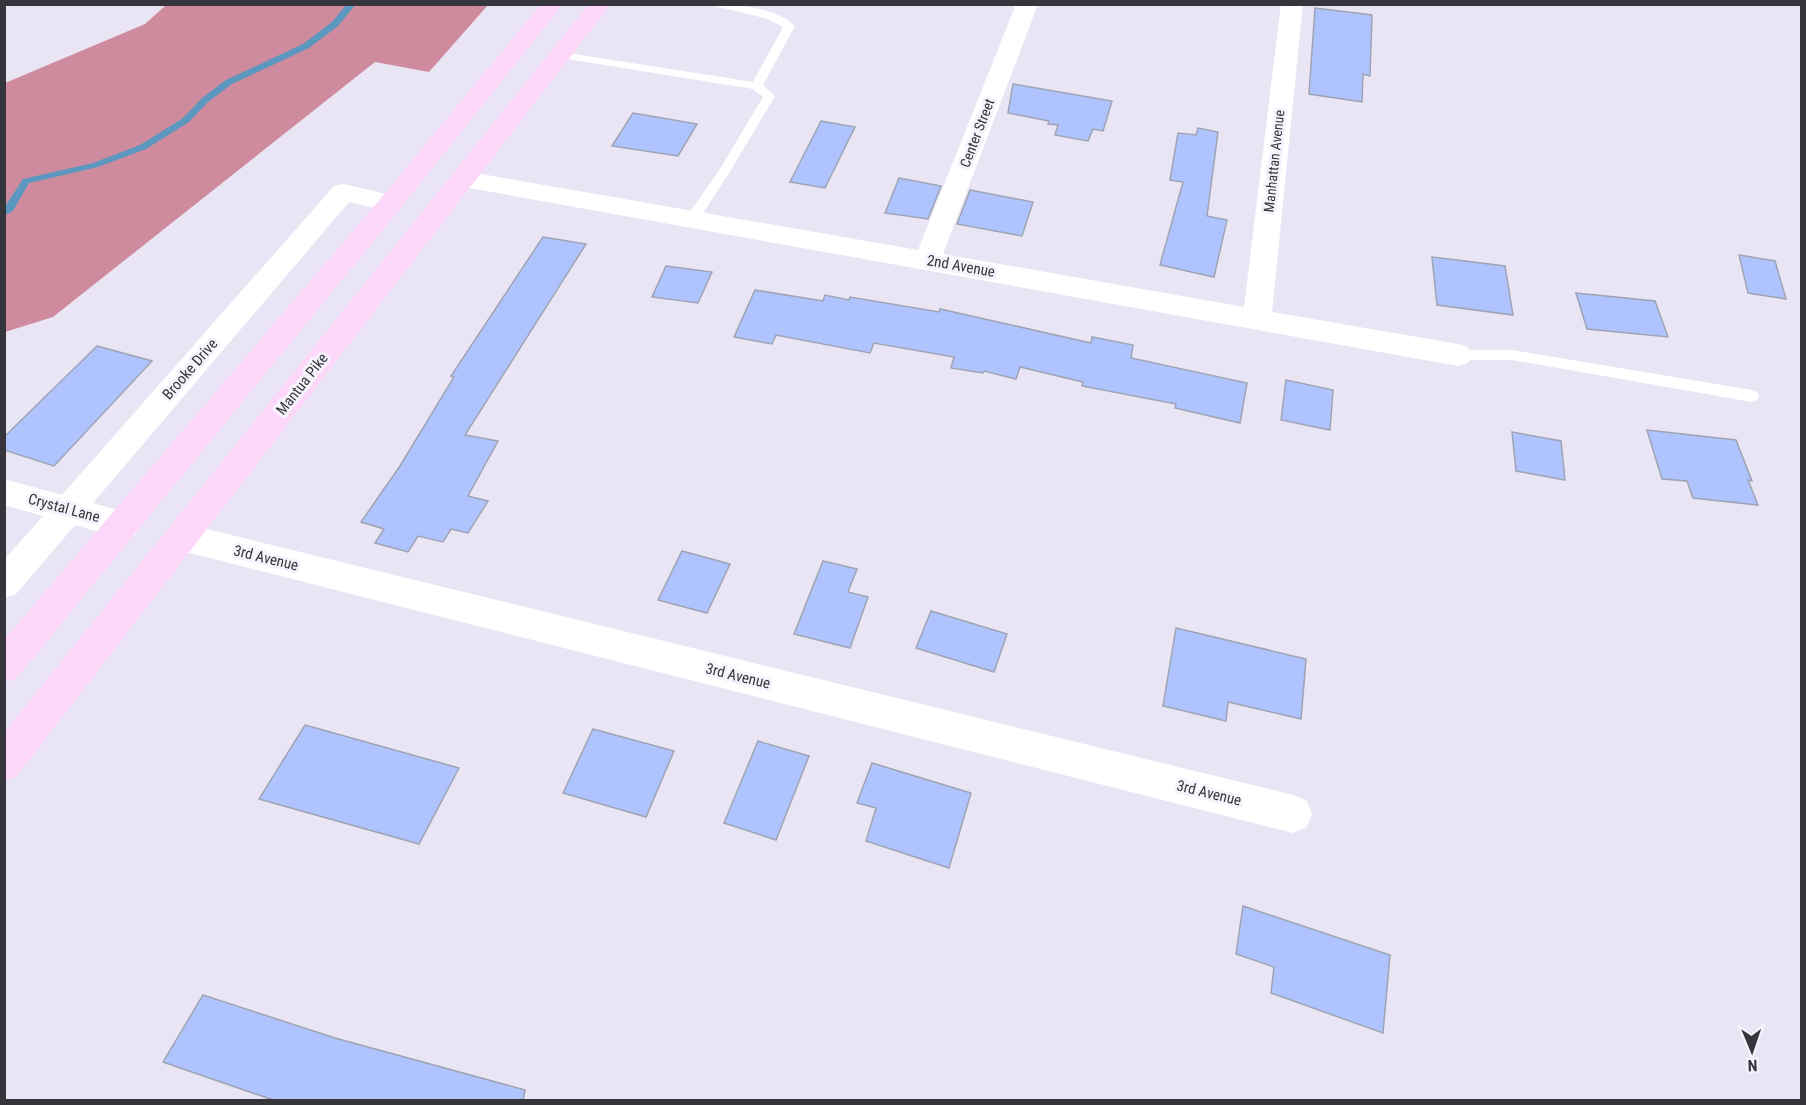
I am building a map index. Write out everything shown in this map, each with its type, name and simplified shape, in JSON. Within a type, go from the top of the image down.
[{"type":"main road","points":[[4,667],[391,203],[553,4]]},
{"type":"main road","name":"Mantua Pike","points":[[4,764],[601,4]]},
{"type":"street","name":"Center Street","points":[[927,261],[1027,4]]},
{"type":"street","name":"Manhattan Avenue","points":[[1257,318],[1292,4]]},
{"type":"street","name":"2nd Avenue","points":[[464,179],[1458,355]]},
{"type":"street","name":"Brooke Drive","points":[[4,584],[343,192],[391,203]]},
{"type":"street","name":"Crystal Lane","points":[[4,492],[124,525]]},
{"type":"street","name":"3rd Avenue","points":[[182,537],[1293,814]]},
{"type":"lane","points":[[712,4],[771,16],[789,26],[757,86]]},
{"type":"lane","points":[[561,55],[757,86],[769,96],[725,170],[692,219]]},
{"type":"lane","points":[[1458,355],[1512,354],[1752,396]]},
{"type":"shaded area","points":[[166,5],[488,5],[429,72],[375,62],[53,317],[5,332],[5,83],[145,24]]},
{"type":"building","points":[[1315,8],[1372,15],[1370,76],[1363,74],[1362,102],[1309,94]]},
{"type":"building","points":[[1013,84],[1112,101],[1103,131],[1093,129],[1088,141],[1055,135],[1058,125],[1008,113]]},
{"type":"building","points":[[633,113],[697,124],[678,156],[612,146]]},
{"type":"building","points":[[821,121],[855,127],[825,188],[790,182]]},
{"type":"building","points":[[1198,128],[1218,132],[1207,216],[1227,220],[1214,277],[1160,265],[1183,182],[1170,180],[1178,133],[1196,135]]},
{"type":"building","points":[[899,178],[941,186],[928,219],[885,213]]},
{"type":"building","points":[[970,190],[1033,202],[1022,236],[957,224]]},
{"type":"building","points":[[543,237],[586,244],[465,435],[498,441],[468,496],[488,501],[468,533],[451,529],[443,542],[418,536],[408,552],[375,543],[384,529],[361,522],[400,466],[454,377],[451,376]]},
{"type":"building","points":[[1739,255],[1775,261],[1786,299],[1748,293]]},
{"type":"building","points":[[1432,257],[1505,266],[1513,315],[1437,305]]},
{"type":"building","points":[[666,266],[712,272],[698,303],[652,297]]},
{"type":"building","points":[[755,290],[823,301],[825,295],[939,312],[940,309],[1091,343],[1092,337],[1133,345],[1131,358],[1247,383],[1240,423],[1175,408],[1176,404],[1082,386],[1083,382],[1020,367],[1016,379],[984,371],[983,373],[951,368],[954,357],[874,343],[870,353],[776,335],[772,344],[734,337]]},
{"type":"building","points":[[1576,293],[1655,301],[1668,337],[1587,329]]},
{"type":"building","points":[[97,346],[152,361],[54,466],[4,450],[4,437]]},
{"type":"building","points":[[1286,380],[1333,390],[1330,430],[1281,420]]},
{"type":"building","points":[[1647,430],[1736,440],[1752,481],[1748,480],[1758,505],[1693,498],[1687,481],[1662,479]]},
{"type":"building","points":[[1512,432],[1561,441],[1565,480],[1516,471]]},
{"type":"building","points":[[682,551],[730,564],[707,613],[658,600]]},
{"type":"building","points":[[823,561],[857,569],[848,592],[868,597],[850,648],[794,634]]},
{"type":"building","points":[[931,611],[1007,634],[994,672],[916,648]]},
{"type":"building","points":[[1176,628],[1306,659],[1301,719],[1228,702],[1226,721],[1163,706]]},
{"type":"building","points":[[305,725],[459,768],[419,844],[259,799]]},
{"type":"building","points":[[593,729],[674,751],[646,817],[563,793]]},
{"type":"building","points":[[758,741],[809,756],[776,840],[724,823]]},
{"type":"building","points":[[872,763],[971,793],[949,868],[866,841],[876,808],[857,803]]},
{"type":"building","points":[[1243,906],[1390,955],[1383,1033],[1271,993],[1274,967],[1236,954]]},
{"type":"building","points":[[203,995],[335,1038],[525,1090],[523,1101],[276,1101],[163,1062]]},
{"type":"waterway","points":[[4,213],[10,209],[26,181],[95,165],[143,147],[186,120],[205,100],[229,82],[306,46],[335,24],[352,4]]}]
